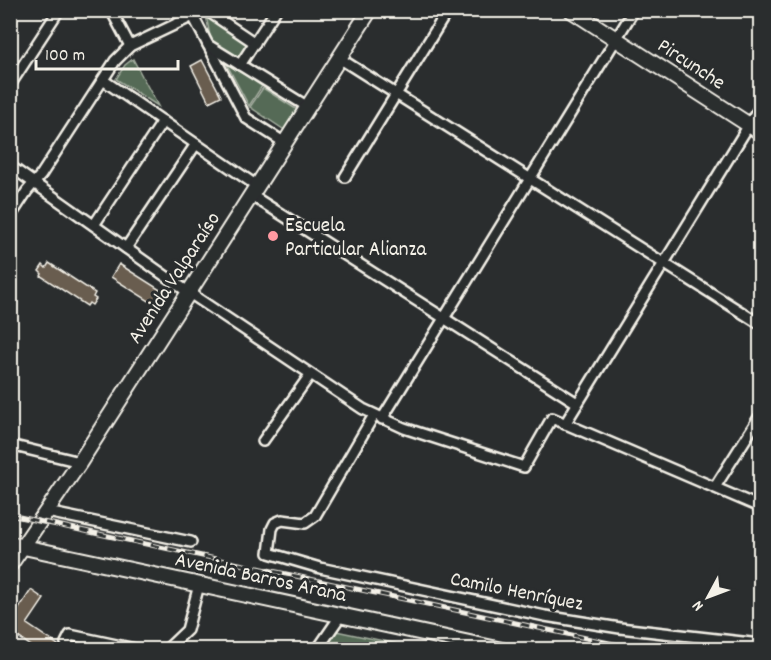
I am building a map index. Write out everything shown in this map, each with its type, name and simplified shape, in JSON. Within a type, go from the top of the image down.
[{"type":"main road","name":"Avenida Valparaíso","points":[[10,565],[16,546],[47,512],[370,10]]},
{"type":"main road","name":"Pircunche","points":[[571,10],[755,129]]},
{"type":"main road","name":"Avenida Barros Arana","points":[[16,546],[502,650]]},
{"type":"street","points":[[111,10],[130,46]]},
{"type":"street","points":[[206,10],[255,43]]},
{"type":"street","points":[[240,65],[276,10]]},
{"type":"street","points":[[345,177],[448,10]]},
{"type":"street","points":[[378,417],[444,319],[634,10]]},
{"type":"street","points":[[10,85],[14,70],[57,11]]},
{"type":"street","points":[[10,217],[115,61],[130,46],[193,13],[206,44],[246,118],[285,143]]},
{"type":"street","points":[[206,44],[308,107]]},
{"type":"street","points":[[339,58],[760,324]]},
{"type":"street","points":[[103,80],[196,144],[254,191],[444,319],[577,403]]},
{"type":"street","points":[[565,424],[664,263],[755,129],[760,107]]},
{"type":"street","points":[[94,225],[163,121]]},
{"type":"street","points":[[126,248],[196,144]]},
{"type":"street","points":[[10,166],[188,292],[310,375],[378,417],[404,428],[524,467],[552,418],[760,507]]},
{"type":"street","points":[[263,441],[310,375]]},
{"type":"street","points":[[715,488],[760,416]]},
{"type":"street","name":"Camilo Henríquez","points":[[378,417],[312,519],[304,523],[282,520],[275,523],[269,553],[320,568],[545,616],[620,628],[760,644]]},
{"type":"street","points":[[10,445],[80,462]]},
{"type":"street","points":[[47,512],[191,542]]},
{"type":"street","points":[[166,650],[186,630],[199,585]]},
{"type":"street","points":[[317,650],[341,615]]},
{"type":"street","points":[[75,650],[66,643],[70,636],[140,650]]},
{"type":"green space","points":[[206,15],[254,46],[243,63],[211,42]]},
{"type":"green space","points":[[133,59],[158,106],[116,79],[125,65]]},
{"type":"green space","points":[[226,63],[262,86],[249,106]]},
{"type":"green space","points":[[263,88],[299,111],[286,131],[250,107]]},
{"type":"green space","points":[[336,631],[412,647],[409,650],[323,649]]},
{"type":"building","points":[[202,60],[221,96],[209,102],[191,66]]},
{"type":"building","points":[[49,263],[95,293],[93,297],[96,299],[92,305],[89,303],[87,306],[41,276],[39,271],[43,265],[46,268]]},
{"type":"building","points":[[119,264],[165,293],[163,297],[166,299],[162,306],[158,304],[157,306],[111,277]]},
{"type":"building","points":[[31,590],[44,599],[27,624],[58,645],[55,650],[37,650],[18,637],[16,642],[10,639],[10,622]]},
{"type":"railway","points":[[10,515],[642,650]]},
{"type":"railway","points":[[667,647],[693,650]]},
{"type":"place","name":"Escuela Particular Alianza","points":[[273,236]]}]
